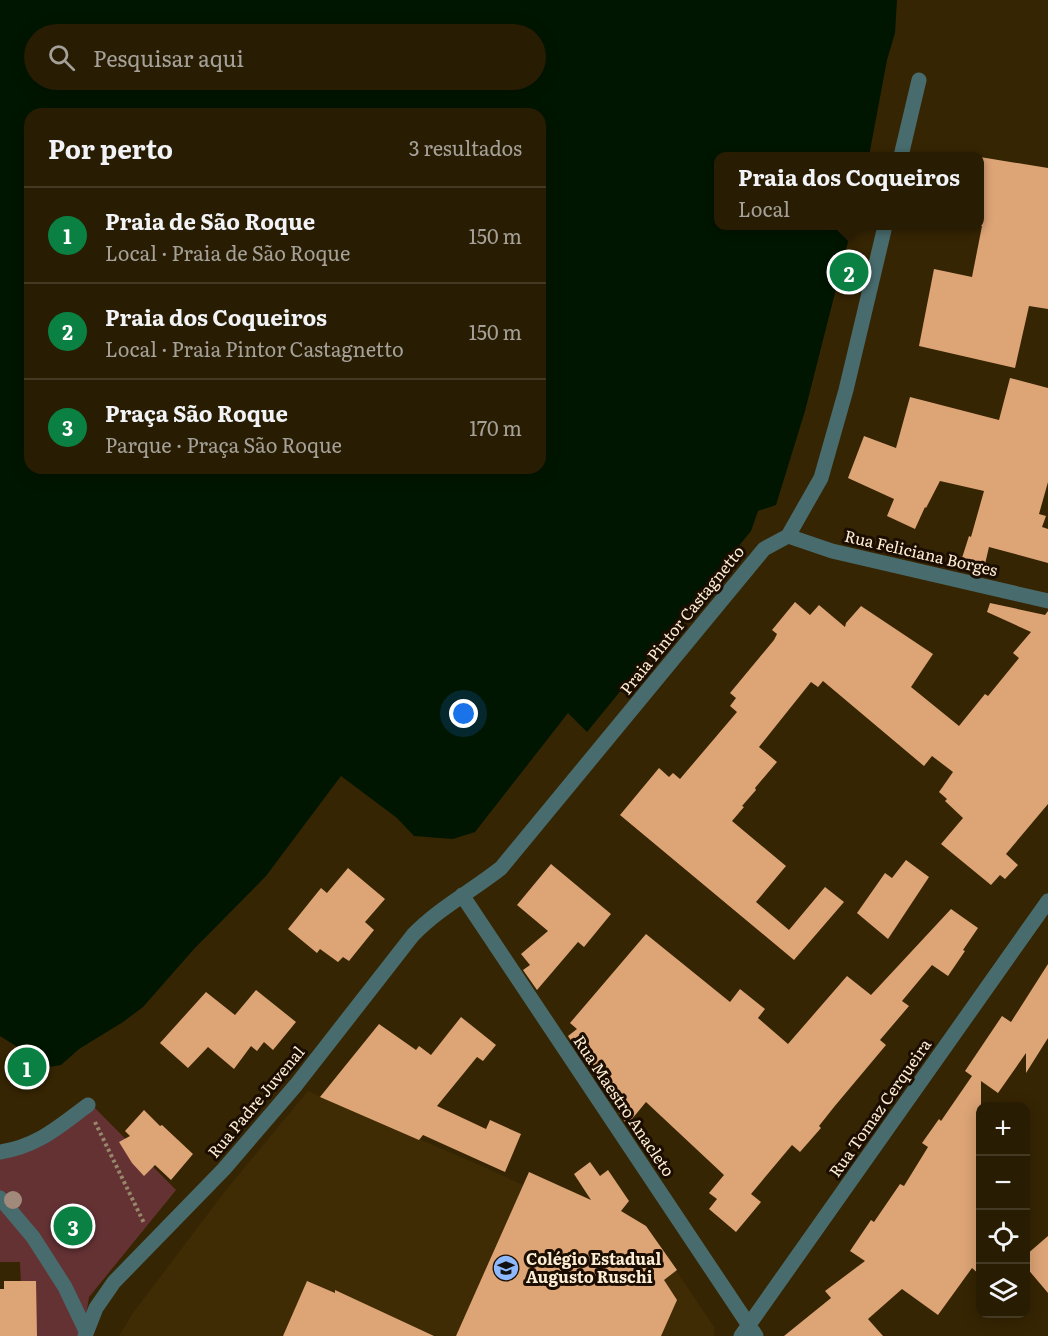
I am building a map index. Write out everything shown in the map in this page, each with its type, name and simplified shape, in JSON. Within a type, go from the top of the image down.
[{"type":"street","points":[[902,152],[919,80]]},
{"type":"street","name":"Praia Pintor Castagnetto","points":[[462,895],[480,885],[501,868],[764,549],[788,536],[821,478],[846,390],[884,230]]},
{"type":"street","name":"Rua Feliciana Borges","points":[[788,536],[832,551],[1048,601]]},
{"type":"street","name":"Rua Padre Juvenal","points":[[85,1334],[96,1308],[114,1282],[224,1169],[288,1094],[413,935],[428,920],[462,895]]},
{"type":"street","name":"Rua Maestro Anacleto","points":[[462,895],[748,1333]]},
{"type":"street","name":"Rua Tomaz Cerqueira","points":[[748,1333],[1048,901]]},
{"type":"street","points":[[0,1152],[16,1149],[42,1139],[87,1105]]},
{"type":"street","points":[[0,1198],[33,1237],[66,1287],[85,1334]]},
{"type":"path","points":[[87,1105],[153,1243]]},
{"type":"shaded area","points":[[0,0],[897,0],[895,33],[887,60],[870,152],[714,152],[714,230],[851,230],[805,411],[776,505],[758,511],[751,531],[587,732],[568,713],[475,832],[453,839],[414,836],[397,818],[341,776],[266,876],[194,949],[143,1007],[79,1049],[61,1065],[49,1067],[0,1036]]},
{"type":"shaded area","points":[[308,1091],[575,1209],[657,1242],[714,1327],[714,1336],[119,1336],[133,1313],[226,1190]]},
{"type":"shaded area","points":[[88,1101],[176,1190],[89,1297],[83,1336],[23,1336],[20,1262],[0,1262],[0,1152],[42,1138]]},
{"type":"building","points":[[984,158],[1048,168],[1048,309],[1029,306],[1015,368],[919,346],[934,269],[972,277],[981,230],[984,230]]},
{"type":"building","points":[[1010,378],[1048,388],[1048,482],[1039,514],[1046,516],[1042,527],[1048,529],[1048,563],[989,547],[985,564],[962,558],[969,536],[971,537],[984,491],[940,481],[915,529],[887,516],[894,499],[848,478],[864,436],[896,448],[910,397],[999,420]]},
{"type":"building","points":[[795,602],[810,615],[819,605],[845,627],[861,606],[933,654],[911,687],[959,726],[985,694],[988,696],[1019,658],[1013,653],[1031,632],[987,612],[990,603],[1045,615],[1048,611],[1048,804],[1006,854],[1018,865],[1005,879],[1000,875],[991,885],[941,844],[963,818],[939,792],[953,772],[932,756],[924,766],[823,681],[818,687],[811,682],[759,747],[777,762],[732,821],[786,866],[756,902],[789,930],[825,887],[844,902],[794,960],[620,815],[659,768],[669,777],[673,773],[680,779],[737,712],[730,706],[736,698],[730,693],[774,640],[777,634],[772,630]]},
{"type":"building","points":[[906,860],[929,877],[888,939],[857,913],[885,873],[892,878]]},
{"type":"building","points":[[551,864],[611,914],[584,947],[578,942],[537,990],[523,970],[530,965],[521,954],[548,931],[517,905]]},
{"type":"building","points":[[348,868],[385,899],[365,922],[374,930],[349,961],[343,957],[338,962],[320,949],[317,953],[288,929],[321,888],[327,893]]},
{"type":"building","points":[[951,909],[978,928],[963,950],[965,951],[948,976],[932,965],[902,1001],[909,1006],[880,1040],[886,1045],[800,1152],[792,1145],[751,1194],[761,1202],[736,1232],[709,1209],[717,1199],[709,1193],[724,1175],[646,1102],[627,1125],[568,1036],[577,1029],[570,1023],[646,934],[730,1002],[740,989],[765,1009],[758,1018],[788,1044],[847,976],[871,995]]},
{"type":"building","points":[[1048,964],[1048,1038],[1026,1073],[1026,1053],[998,1093],[981,1081],[981,1102],[976,1102],[976,1272],[972,1268],[938,1315],[902,1289],[868,1319],[883,1336],[784,1336],[831,1298],[825,1291],[865,1261],[850,1251],[871,1220],[874,1222],[900,1184],[904,1186],[928,1147],[922,1143],[939,1119],[941,1121],[972,1076],[965,1071],[1002,1016],[1011,1022]]},
{"type":"building","points":[[256,990],[296,1022],[273,1050],[264,1042],[257,1051],[251,1046],[234,1069],[208,1047],[188,1068],[160,1043],[206,992],[235,1015]]},
{"type":"building","points":[[461,1017],[496,1045],[483,1061],[477,1057],[437,1106],[486,1129],[490,1120],[521,1134],[505,1172],[423,1135],[419,1140],[320,1097],[379,1024],[416,1050],[419,1046],[431,1055]]},
{"type":"building","points":[[144,1110],[193,1154],[171,1180],[155,1165],[144,1176],[132,1163],[119,1142],[130,1136],[125,1131]]},
{"type":"building","points":[[590,1162],[600,1176],[608,1170],[629,1201],[621,1211],[646,1226],[677,1270],[664,1280],[677,1300],[661,1336],[456,1336],[529,1172],[591,1200],[574,1174]]},
{"type":"building","points":[[1048,1236],[1048,1293],[1030,1272],[1030,1252]]},
{"type":"building","points":[[4,1281],[36,1281],[37,1336],[0,1336],[0,1289],[4,1289]]},
{"type":"building","points":[[307,1281],[335,1293],[335,1290],[434,1336],[283,1336]]},
{"type":"place","name":"Praia dos Coqueiros","points":[[849,272]]},
{"type":"place","name":"Praia de São Roque","points":[[27,1067]]},
{"type":"place","name":"Praça São Roque","points":[[73,1226]]},
{"type":"place","name":"Colégio Estadual Augusto Ruschi","points":[[506,1268]]}]
